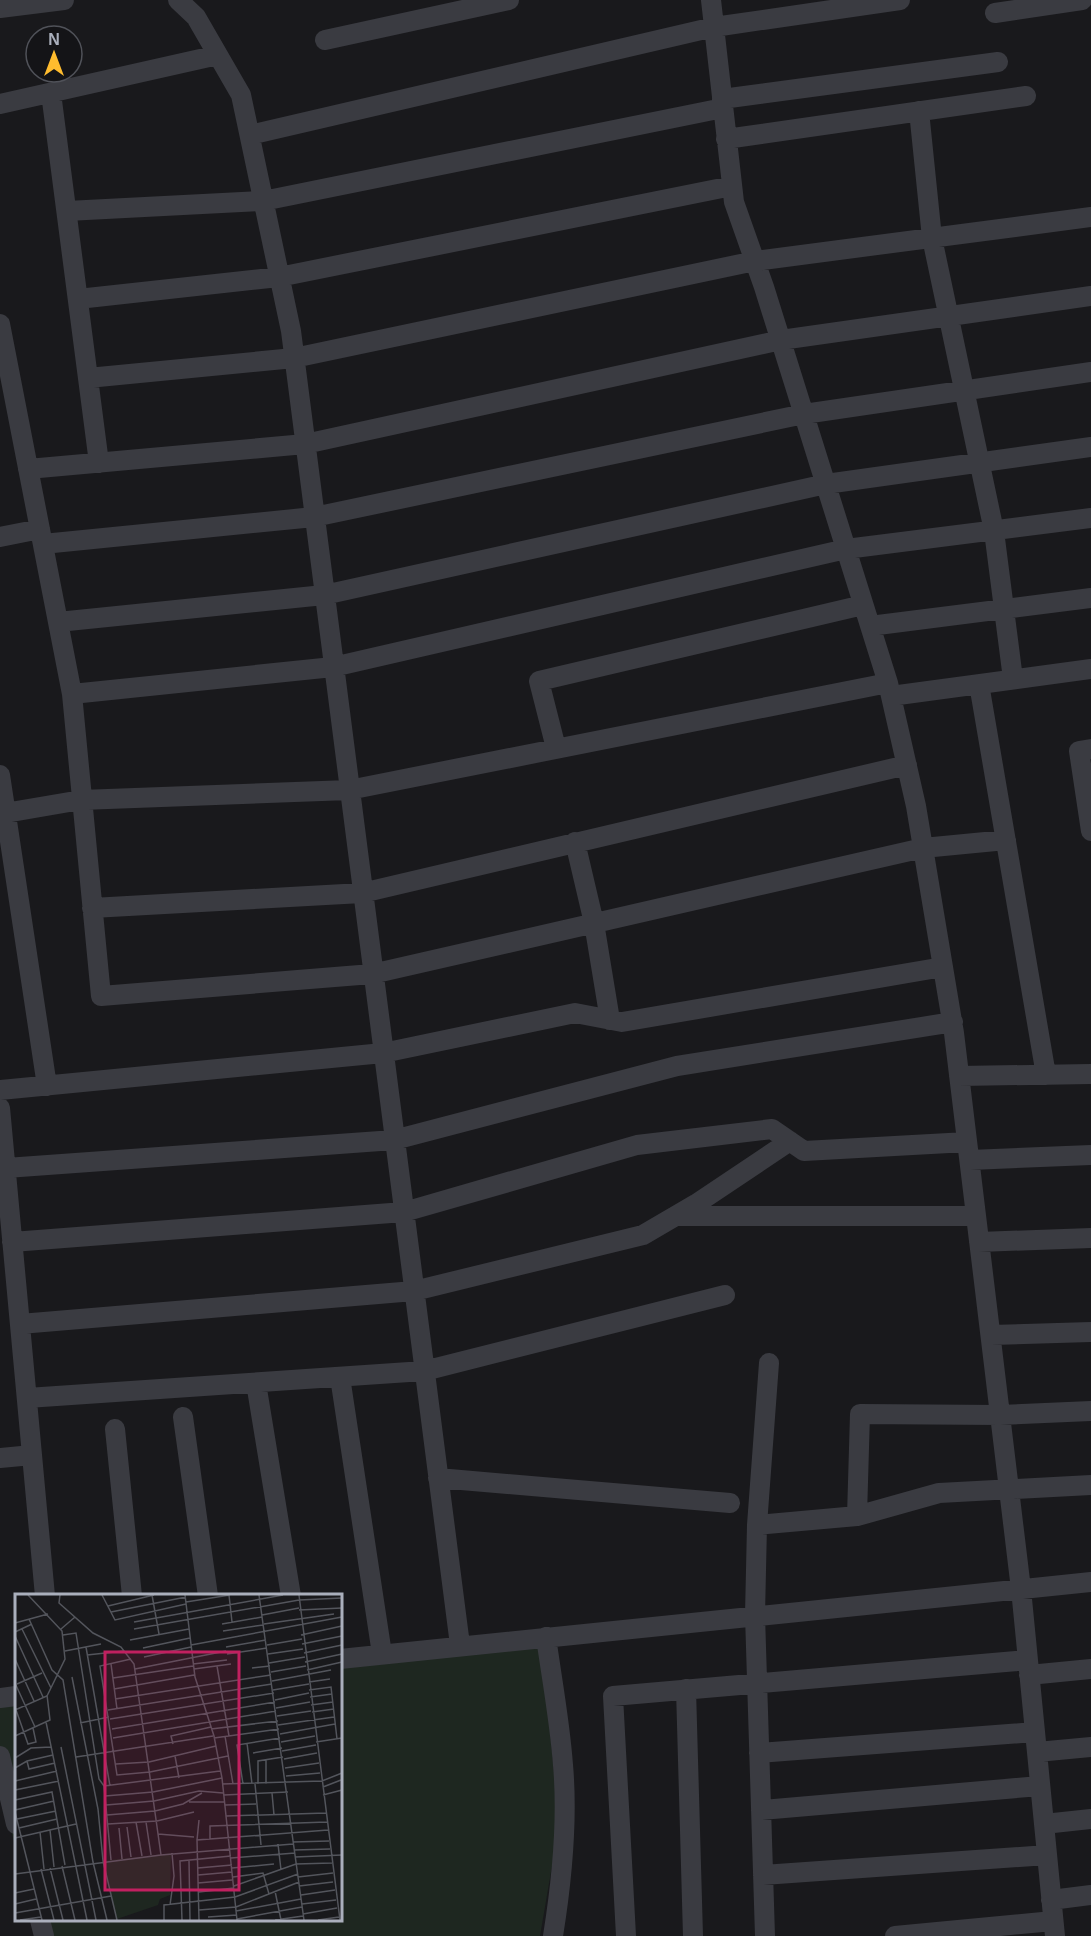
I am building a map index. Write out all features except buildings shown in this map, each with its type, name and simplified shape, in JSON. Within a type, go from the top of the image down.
[{"type":"street","points":[[0,8],[64,0]]},
{"type":"street","points":[[178,0],[196,17],[241,95],[291,331],[460,1645]]},
{"type":"street","points":[[325,40],[510,0]]},
{"type":"street","points":[[711,0],[734,202],[781,340],[889,689],[923,848],[953,1022],[980,1242],[1021,1589],[1054,1929],[894,1936]]},
{"type":"street","points":[[250,135],[714,27],[900,0]]},
{"type":"street","points":[[995,13],[1082,0]]},
{"type":"street","points":[[0,104],[218,55]]},
{"type":"street","points":[[67,212],[263,201],[723,104],[998,62]]},
{"type":"street","points":[[51,93],[99,463]]},
{"type":"street","points":[[726,139],[1026,96]]},
{"type":"street","points":[[919,111],[932,238],[994,531],[1013,680]]},
{"type":"street","points":[[78,299],[279,277],[732,186]]},
{"type":"street","points":[[88,378],[294,358],[755,261],[1091,217]]},
{"type":"street","points":[[28,469],[305,444],[781,340],[1091,296]]},
{"type":"street","points":[[0,324],[72,694],[101,996],[372,974],[923,848],[1006,840]]},
{"type":"street","points":[[0,537],[41,537],[314,517],[804,414],[1091,372]]},
{"type":"street","points":[[58,622],[324,596],[826,484],[1091,447]]},
{"type":"street","points":[[72,694],[333,667],[846,549],[1091,518]]},
{"type":"street","points":[[870,626],[1091,598]]},
{"type":"street","points":[[556,748],[539,681],[863,605]]},
{"type":"street","points":[[4,814],[81,800],[349,790],[556,748],[889,689],[979,684],[1091,669]]},
{"type":"street","points":[[979,684],[1046,1075]]},
{"type":"street","points":[[1091,749],[1079,751],[1091,831]]},
{"type":"street","points":[[92,908],[362,892],[907,765]]},
{"type":"street","points":[[0,775],[4,814],[47,1086]]},
{"type":"street","points":[[575,842],[594,923],[610,1020]]},
{"type":"street","points":[[0,1090],[383,1053],[575,1013],[622,1022],[943,967]]},
{"type":"street","points":[[6,1168],[394,1140],[677,1066],[953,1022]]},
{"type":"street","points":[[959,1076],[1091,1074]]},
{"type":"street","points":[[0,1108],[45,1594]]},
{"type":"street","points":[[12,1242],[404,1212],[637,1145],[772,1129],[804,1151],[968,1151],[1091,1155]]},
{"type":"street","points":[[20,1324],[414,1291],[643,1235],[790,1141]]},
{"type":"street","points":[[675,1216],[976,1216]]},
{"type":"street","points":[[980,1242],[1091,1238]]},
{"type":"street","points":[[27,1398],[424,1371],[725,1295]]},
{"type":"street","points":[[990,1335],[1091,1332]]},
{"type":"street","points":[[765,1936],[755,1616],[756,1525],[769,1363]]},
{"type":"street","points":[[340,1377],[382,1654]]},
{"type":"street","points":[[256,1383],[291,1594]]},
{"type":"street","points":[[857,1516],[860,1414],[1000,1415],[1091,1411]]},
{"type":"street","points":[[183,1417],[208,1594]]},
{"type":"street","points":[[115,1429],[132,1594]]},
{"type":"street","points":[[0,1458],[32,1455]]},
{"type":"street","points":[[438,1478],[730,1503]]},
{"type":"street","points":[[756,1525],[857,1516],[939,1493],[1091,1485]]},
{"type":"street","points":[[342,1659],[1091,1582]]},
{"type":"street","points":[[546,1637],[563,1765],[565,1821],[558,1906],[553,1936]]},
{"type":"street","points":[[626,1936],[613,1696],[757,1683],[1028,1667],[1091,1670]]},
{"type":"street","points":[[686,1689],[693,1936]]},
{"type":"street","points":[[0,1698],[15,1696]]},
{"type":"street","points":[[759,1753],[1035,1732]]},
{"type":"street","points":[[1037,1752],[1091,1747]]},
{"type":"street","points":[[0,1756],[15,1820]]},
{"type":"street","points":[[761,1810],[1040,1786]]},
{"type":"street","points":[[1044,1824],[1091,1819]]},
{"type":"street","points":[[763,1875],[1047,1855]]},
{"type":"street","points":[[1051,1900],[1091,1895]]},
{"type":"street","points":[[40,1921],[44,1936]]},
{"type":"shaded area","points":[[541,1637],[559,1825],[540,1936],[39,1936],[35,1921],[342,1921],[342,1659]]},
{"type":"shaded area","points":[[15,1696],[15,1846],[0,1787],[0,1697]]}]
